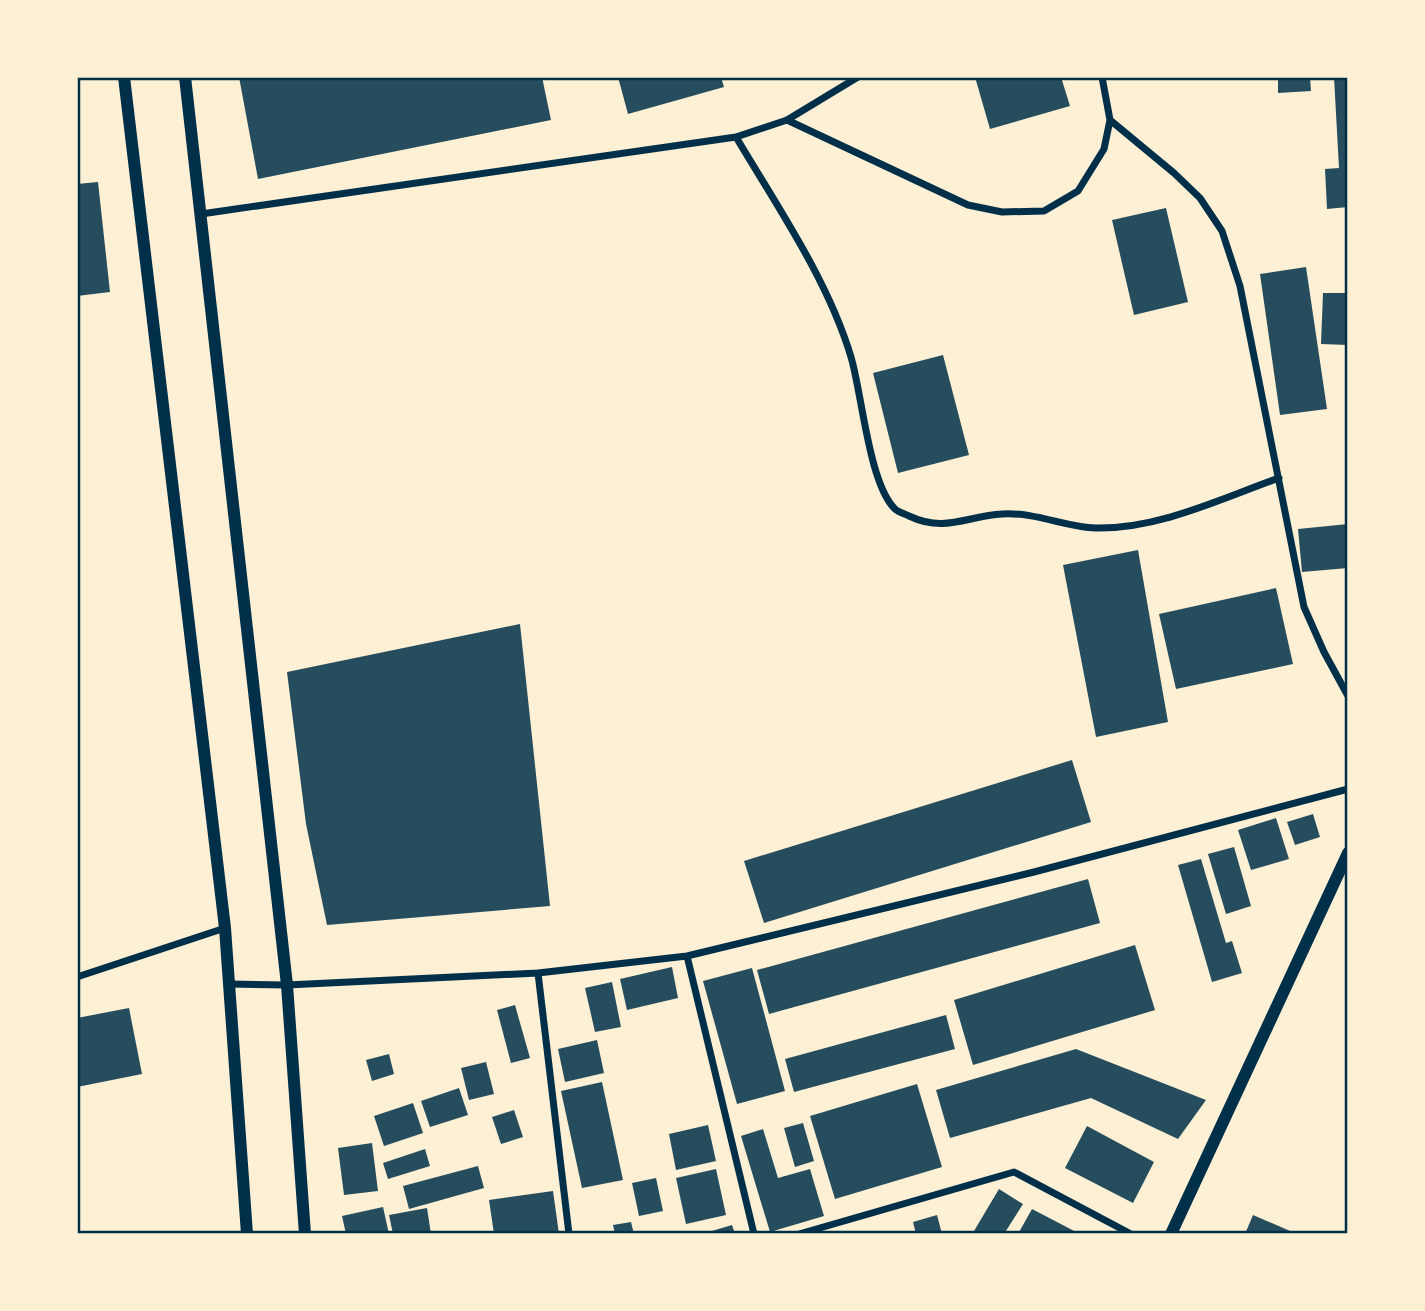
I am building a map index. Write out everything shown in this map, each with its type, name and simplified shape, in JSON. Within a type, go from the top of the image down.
[{"type":"street","points":[[124,77],[225,928],[247,1234]]},
{"type":"street","points":[[185,77],[287,985],[305,1234]]},
{"type":"street","points":[[201,214],[736,137],[787,120],[858,77]]},
{"type":"street","points":[[787,120],[968,205],[1002,212],[1044,211],[1078,191],[1104,149],[1110,120],[1102,77]]},
{"type":"street","points":[[1110,120],[1200,198],[1222,231],[1240,286],[1304,607],[1348,696]]},
{"type":"street","points":[[736,137],[809,261],[835,315],[851,356],[879,481],[895,509],[925,523],[957,524],[999,514],[1028,514],[1093,528],[1135,526],[1180,514],[1279,478]]},
{"type":"street","points":[[229,984],[287,985],[538,973],[687,956],[1034,872],[1348,789]]},
{"type":"street","points":[[1171,1234],[1348,853]]},
{"type":"street","points":[[77,977],[225,928]]},
{"type":"street","points":[[687,956],[754,1234]]},
{"type":"street","points":[[538,973],[569,1234]]},
{"type":"street","points":[[799,1234],[1014,1172],[1131,1234]]},
{"type":"building","points":[[239,77],[542,77],[551,120],[258,179]]},
{"type":"building","points":[[618,77],[721,77],[724,87],[628,114]]},
{"type":"building","points":[[975,77],[1061,77],[1070,106],[990,129]]},
{"type":"building","points":[[1278,77],[1310,77],[1311,91],[1278,93]]},
{"type":"building","points":[[1334,77],[1348,77],[1348,207],[1327,209],[1325,169],[1339,168]]},
{"type":"building","points":[[98,182],[110,292],[77,296],[77,184]]},
{"type":"building","points":[[1166,208],[1188,302],[1134,315],[1112,220]]},
{"type":"building","points":[[1306,267],[1327,409],[1280,415],[1260,274]]},
{"type":"building","points":[[1323,293],[1348,293],[1348,345],[1321,344]]},
{"type":"building","points":[[943,355],[969,455],[898,473],[873,373]]},
{"type":"building","points":[[1348,524],[1348,568],[1302,572],[1298,529]]},
{"type":"building","points":[[1138,550],[1168,722],[1096,737],[1063,565]]},
{"type":"building","points":[[1276,588],[1293,664],[1176,689],[1159,614]]},
{"type":"building","points":[[520,624],[550,906],[327,925],[306,824],[287,672]]},
{"type":"building","points":[[1072,760],[1091,822],[764,923],[744,861]]},
{"type":"building","points":[[1313,814],[1320,837],[1295,845],[1287,822]]},
{"type":"building","points":[[1276,818],[1289,859],[1251,870],[1238,830]]},
{"type":"building","points":[[1234,847],[1251,906],[1226,914],[1208,854]]},
{"type":"building","points":[[1201,859],[1226,943],[1232,941],[1242,973],[1212,982],[1178,865]]},
{"type":"building","points":[[1088,879],[1100,923],[769,1014],[757,970]]},
{"type":"building","points":[[1135,945],[1155,1010],[973,1065],[954,1000]]},
{"type":"building","points":[[672,967],[678,998],[627,1010],[620,979]]},
{"type":"building","points":[[752,968],[785,1091],[737,1104],[703,981]]},
{"type":"building","points":[[612,982],[621,1027],[595,1032],[585,988]]},
{"type":"building","points":[[515,1005],[530,1058],[511,1063],[497,1010]]},
{"type":"building","points":[[129,1008],[142,1074],[77,1087],[77,1018]]},
{"type":"building","points":[[946,1015],[955,1049],[794,1092],[785,1059]]},
{"type":"building","points":[[597,1040],[604,1073],[565,1082],[558,1049]]},
{"type":"building","points":[[1076,1049],[1206,1100],[1178,1139],[1091,1098],[950,1138],[936,1090]]},
{"type":"building","points":[[389,1054],[394,1074],[372,1081],[366,1060]]},
{"type":"building","points":[[486,1062],[494,1094],[469,1100],[461,1068]]},
{"type":"building","points":[[602,1082],[623,1180],[582,1188],[561,1091]]},
{"type":"building","points":[[917,1084],[942,1167],[835,1199],[810,1116]]},
{"type":"building","points":[[459,1088],[468,1115],[430,1127],[421,1101]]},
{"type":"building","points":[[413,1103],[423,1133],[384,1146],[374,1116]]},
{"type":"building","points":[[514,1110],[523,1137],[501,1144],[492,1117]]},
{"type":"building","points":[[803,1123],[814,1161],[795,1167],[784,1128]]},
{"type":"building","points":[[708,1125],[716,1161],[676,1170],[669,1134]]},
{"type":"building","points":[[1087,1126],[1154,1162],[1133,1203],[1065,1168]]},
{"type":"building","points":[[763,1129],[778,1178],[810,1169],[824,1216],[770,1232],[741,1136]]},
{"type":"building","points":[[372,1143],[378,1191],[344,1195],[338,1148]]},
{"type":"building","points":[[425,1149],[430,1166],[388,1179],[383,1163]]},
{"type":"building","points":[[478,1166],[484,1188],[409,1209],[403,1186]]},
{"type":"building","points":[[716,1169],[726,1215],[686,1224],[676,1178]]},
{"type":"building","points":[[656,1178],[663,1211],[639,1216],[632,1183]]},
{"type":"building","points":[[999,1189],[1023,1204],[1004,1234],[979,1234],[974,1231]]},
{"type":"building","points":[[553,1191],[559,1234],[494,1234],[489,1200]]},
{"type":"building","points":[[383,1207],[389,1234],[346,1234],[342,1216]]},
{"type":"building","points":[[427,1208],[431,1234],[393,1234],[389,1215]]},
{"type":"building","points":[[1032,1209],[1080,1234],[1018,1234]]},
{"type":"building","points":[[937,1215],[942,1234],[916,1234],[913,1222]]},
{"type":"building","points":[[1253,1215],[1297,1234],[1245,1234]]},
{"type":"building","points":[[631,1222],[634,1234],[615,1234],[613,1225]]},
{"type":"building","points":[[732,1225],[735,1234],[705,1234],[705,1233]]}]
